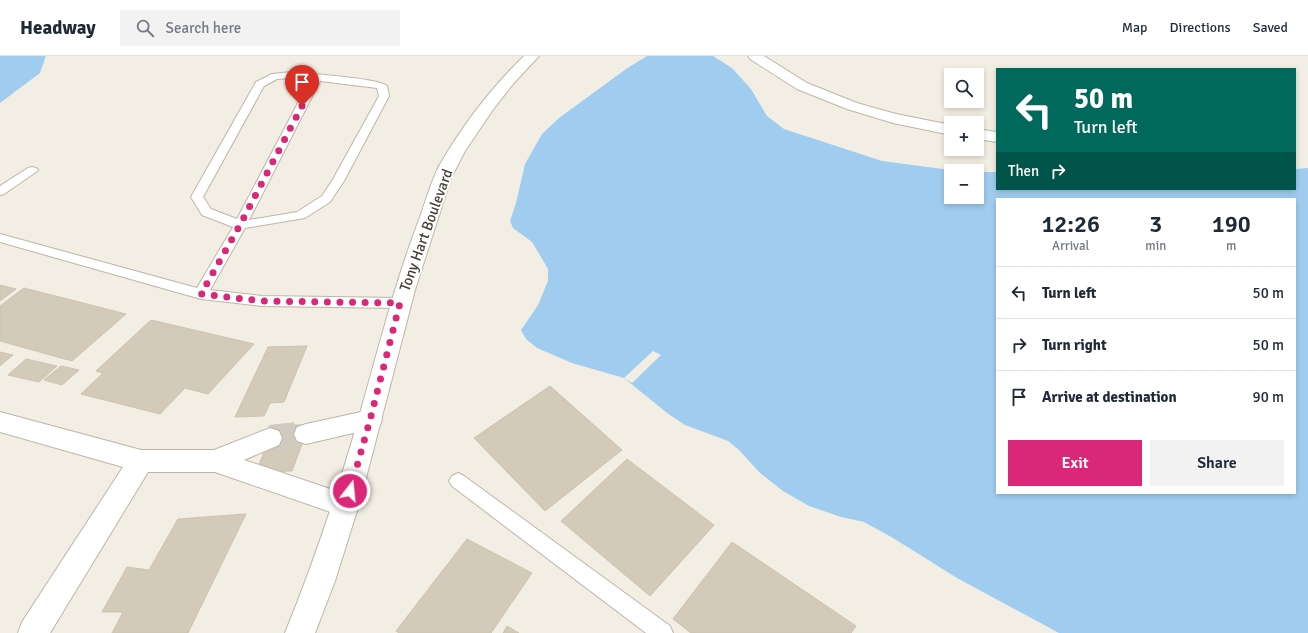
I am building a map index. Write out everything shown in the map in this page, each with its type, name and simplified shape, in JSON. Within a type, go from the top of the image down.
[{"type":"street","name":"Tony Hart Boulevard","points":[[300,633],[312,604],[346,505],[370,420],[400,303],[420,239],[448,168],[483,111],[522,65],[532,56]]},
{"type":"street","points":[[755,56],[802,86],[852,106],[893,118],[944,129]]},
{"type":"street","points":[[984,135],[996,137]]},
{"type":"street","points":[[306,434],[370,420]]},
{"type":"street","points":[[0,422],[141,461],[215,461],[346,505]]},
{"type":"street","points":[[215,461],[270,438]]},
{"type":"street","points":[[32,633],[141,461]]},
{"type":"lane","points":[[292,75],[316,79],[362,82],[382,86],[384,96],[338,181],[326,199],[301,215],[240,225],[206,212],[197,196],[260,84],[275,76],[292,75]]},
{"type":"lane","points":[[201,294],[240,225],[316,79]]},
{"type":"lane","points":[[0,191],[32,170]]},
{"type":"lane","points":[[0,238],[201,294],[262,301],[400,303]]},
{"type":"lane","points":[[458,481],[663,633]]},
{"type":"water","points":[[0,56],[46,56],[40,73],[0,103]]},
{"type":"water","points":[[647,56],[713,56],[732,68],[751,89],[767,116],[784,129],[882,161],[944,169],[944,204],[984,204],[984,172],[996,172],[996,190],[1296,190],[1296,169],[1308,168],[1308,633],[1059,633],[957,578],[893,538],[864,522],[841,517],[809,506],[783,491],[760,473],[739,450],[728,441],[685,425],[667,413],[624,378],[572,363],[537,348],[526,339],[521,330],[538,305],[548,281],[548,269],[532,242],[513,228],[510,221],[516,203],[525,164],[542,134],[559,118],[626,69]]},
{"type":"pier","points":[[653,351],[661,355],[632,383],[624,378]]},
{"type":"building","points":[[0,285],[16,289],[0,301]]},
{"type":"building","points":[[24,288],[126,314],[72,361],[0,341],[0,306]]},
{"type":"building","points":[[151,320],[254,344],[208,394],[185,388],[160,414],[81,394],[103,373],[96,371]]},
{"type":"building","points":[[307,346],[284,402],[270,403],[264,416],[235,417],[268,347]]},
{"type":"building","points":[[0,352],[13,355],[0,366]]},
{"type":"building","points":[[26,359],[57,366],[39,382],[8,375]]},
{"type":"building","points":[[61,366],[79,370],[62,385],[44,380]]},
{"type":"building","points":[[550,386],[622,450],[545,511],[474,438]]},
{"type":"building","points":[[275,425],[309,425],[292,471],[256,472]]},
{"type":"building","points":[[627,459],[714,525],[650,596],[561,521]]},
{"type":"building","points":[[246,514],[188,633],[112,633],[123,612],[102,612],[127,567],[149,570],[178,519]]},
{"type":"building","points":[[467,539],[532,573],[491,633],[399,633],[396,631]]},
{"type":"building","points":[[732,542],[856,626],[851,633],[691,633],[673,619]]},
{"type":"building","points":[[507,626],[519,633],[503,633]]},
{"type":"tunnel","points":[[270,438],[306,434]]},
{"type":"route","points":[[302,106],[240,225],[201,294],[262,301],[400,303],[350,491]]}]
